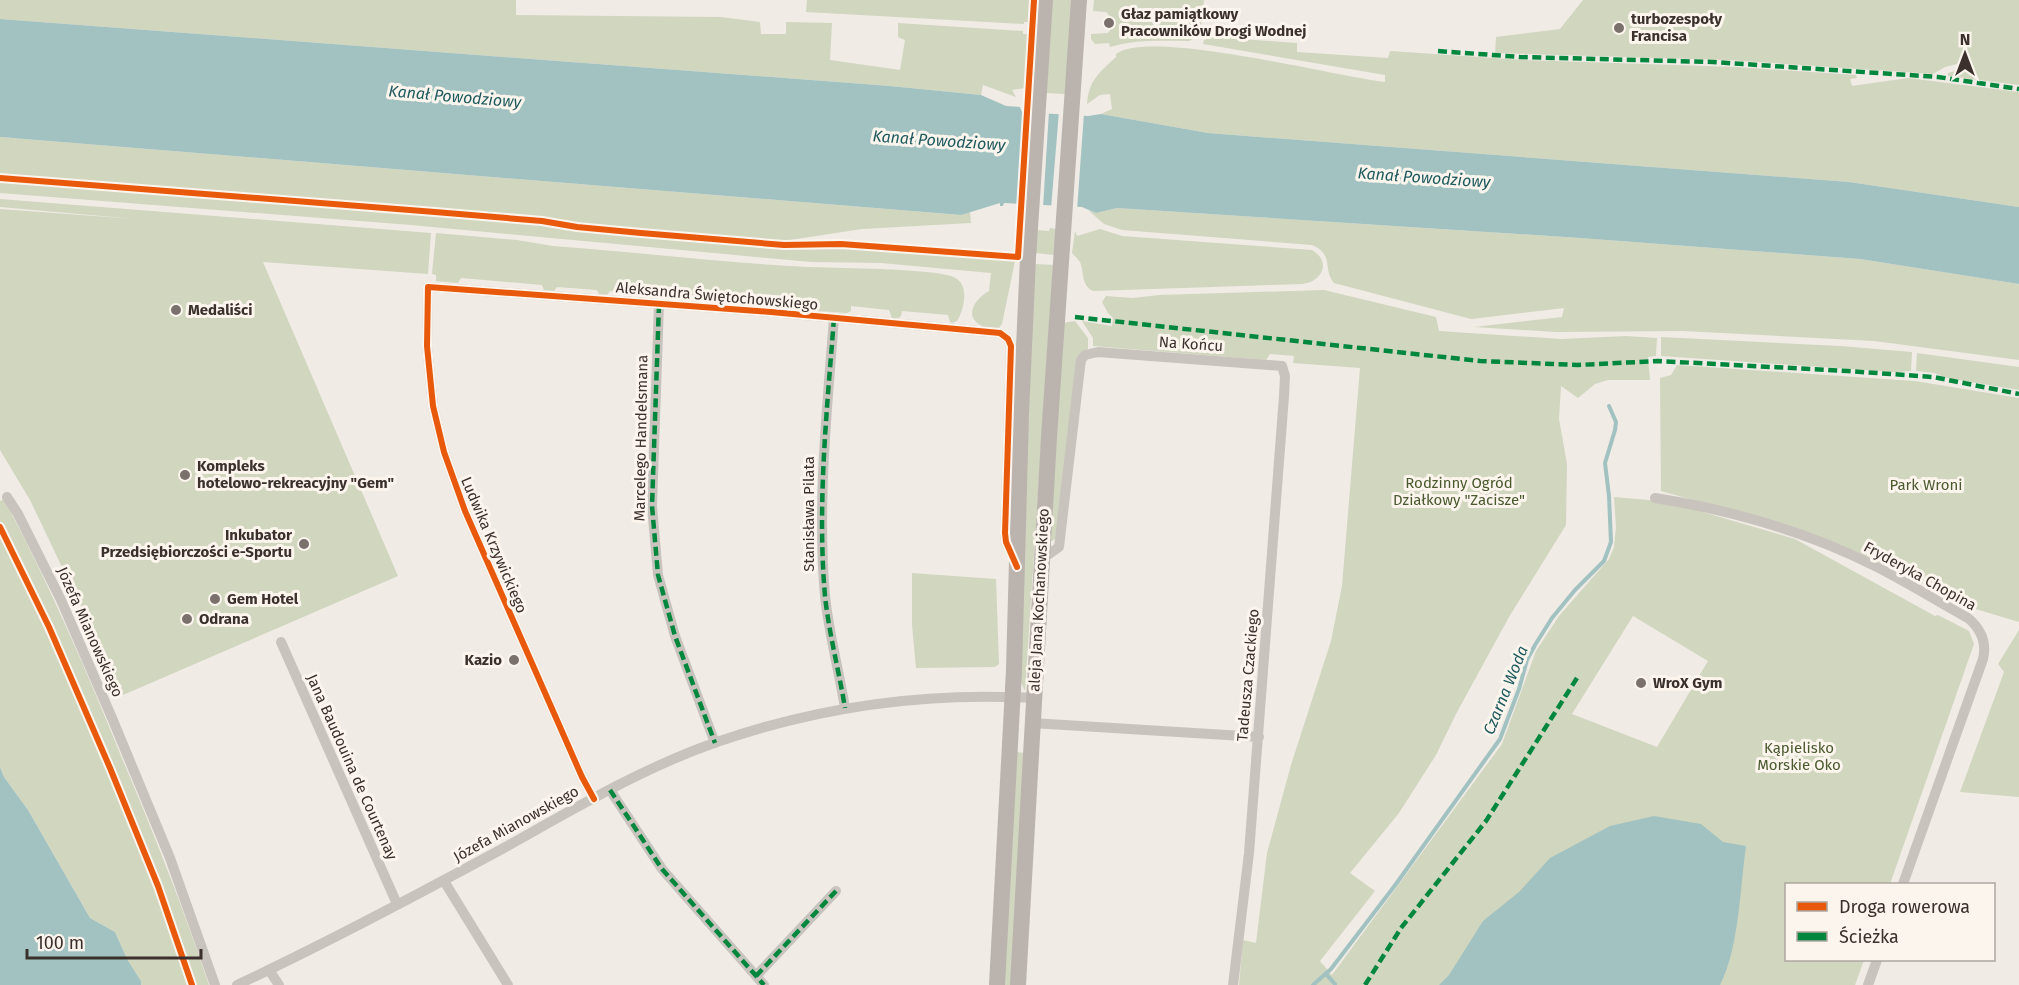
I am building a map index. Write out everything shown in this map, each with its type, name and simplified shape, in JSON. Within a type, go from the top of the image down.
[{"type":"main road","name":"aleja Jana Kochanowskiego","points":[[997,985],[1012,697],[1021,402],[1045,0]]},
{"type":"main road","name":"aleja Jana Kochanowskiego","points":[[1018,985],[1033,698],[1078,0]]},
{"type":"street","name":"Aleksandra Świętochowskiego","points":[[428,287],[834,318],[1000,334]]},
{"type":"street","name":"Ludwika Krzywickiego","points":[[428,287],[427,346],[433,406],[444,452],[465,511],[594,799]]},
{"type":"street","name":"Marcelego Handelsmana","points":[[659,304],[652,506],[658,575],[675,636],[715,742]]},
{"type":"street","name":"Stanisława Pilata","points":[[834,318],[825,443],[822,533],[825,599],[845,708]]},
{"type":"street","name":"aleja Jana Kochanowskiego","points":[[1000,334],[1008,339],[1011,346],[1005,537],[1017,567]]},
{"type":"street","name":"Na Końcu","points":[[1042,559],[1059,547],[1081,360],[1087,354],[1098,352],[1282,366]]},
{"type":"street","name":"Tadeusza Czackiego","points":[[1233,985],[1248,862],[1259,737],[1284,396],[1285,376],[1282,366]]},
{"type":"street","name":"Józefa Mianowskiego","points":[[7,497],[25,527],[74,631],[170,858],[215,985]]},
{"type":"street","name":"Fryderyka Chopina","points":[[1655,498],[1756,520],[1810,538],[1877,567],[1968,618],[1976,625],[1984,645],[1983,659],[1904,883]]},
{"type":"street","name":"Jana Baudouina de Courtenay","points":[[280,642],[397,904]]},
{"type":"street","name":"Józefa Mianowskiego","points":[[237,985],[444,881],[610,790],[658,766],[715,742],[772,725],[845,708],[928,699],[1033,698]]},
{"type":"street","points":[[1032,723],[1259,737]]},
{"type":"street","points":[[610,790],[662,869],[760,981],[836,891]]},
{"type":"street","points":[[444,881],[508,985]]},
{"type":"street","points":[[1868,985],[1877,961]]},
{"type":"street","points":[[269,970],[279,985]]},
{"type":"green space","points":[[0,0],[516,0],[516,15],[721,17],[760,22],[761,34],[786,34],[786,22],[832,23],[830,60],[900,70],[905,40],[898,37],[898,23],[1023,31],[1023,34],[1029,34],[1025,88],[1012,90],[1016,97],[983,85],[981,95],[890,86],[0,19]]},
{"type":"green space","points":[[807,0],[1031,0],[1030,22],[1024,22],[1024,24],[806,12]]},
{"type":"green space","points":[[1051,0],[1073,0],[1066,94],[1045,93]]},
{"type":"green space","points":[[1094,0],[1204,0],[1200,29],[1189,41],[1140,42],[1110,47],[1109,43],[1095,44],[1091,39],[1091,34],[1108,33],[1112,28],[1113,19],[1106,12],[1093,11]]},
{"type":"green space","points":[[1583,0],[2019,0],[2019,85],[1948,76],[1948,73],[1967,68],[1965,62],[1945,67],[1933,74],[1727,60],[1495,53],[1496,37],[1560,29]]},
{"type":"green space","points":[[1213,37],[1297,43],[1297,52],[1388,58],[1390,51],[1524,60],[1735,67],[1856,75],[1857,78],[1850,79],[1852,86],[1908,78],[2019,92],[2019,207],[1849,182],[1208,133],[1101,114],[1112,109],[1110,94],[1100,95],[1087,104],[1092,83],[1099,73],[1116,57],[1116,54],[1135,48],[1165,47],[1203,50],[1385,82],[1385,75],[1203,44],[1204,40]]},
{"type":"green space","points":[[0,137],[961,215],[970,212],[971,223],[862,229],[783,241],[601,226],[542,218],[0,174]]},
{"type":"green space","points":[[0,180],[544,223],[581,230],[784,247],[848,248],[1015,261],[1002,324],[999,328],[992,328],[982,326],[975,321],[972,311],[980,297],[989,291],[991,273],[881,263],[811,262],[411,225],[0,193]]},
{"type":"green space","name":"Kompleks hotelowo-rekreacyjny \"Gem\"","points":[[0,199],[431,233],[428,274],[263,262],[398,576],[123,695],[30,500],[0,450],[0,209],[135,219],[0,207]]},
{"type":"green space","points":[[1117,208],[1860,259],[2019,284],[2019,360],[1874,341],[1683,331],[1556,332],[1474,327],[1562,317],[1564,308],[1471,319],[1334,283],[1326,258],[1319,249],[1312,245],[1122,230],[1104,224],[1088,210],[1096,213]]},
{"type":"green space","points":[[1050,228],[1056,229],[1054,255],[1035,253],[1037,230],[1049,231]]},
{"type":"green space","points":[[1100,229],[1122,236],[1312,250],[1322,260],[1323,265],[1315,279],[1303,284],[1093,291],[1085,283],[1079,260],[1072,253],[1075,231],[1077,236]]},
{"type":"green space","points":[[436,233],[744,263],[932,273],[957,279],[963,287],[964,299],[960,316],[952,323],[948,315],[902,311],[901,316],[892,318],[889,310],[851,306],[851,311],[847,313],[818,311],[815,303],[782,301],[778,308],[771,307],[769,303],[728,299],[725,304],[714,303],[712,299],[682,296],[679,300],[643,298],[640,293],[610,291],[607,295],[599,294],[597,290],[557,287],[554,291],[544,290],[542,285],[461,278],[458,283],[436,281],[436,275],[432,274]]},
{"type":"green space","points":[[1035,264],[1053,265],[1025,691],[1021,682],[1023,541]]},
{"type":"green space","points":[[1324,290],[1436,317],[1439,331],[1562,339],[1626,336],[1657,338],[1656,356],[1648,357],[1650,380],[1608,380],[1595,384],[1578,398],[1561,386],[1559,419],[1567,464],[1566,525],[1509,617],[1436,755],[1399,813],[1350,873],[1375,891],[1320,961],[1332,975],[1502,744],[1536,651],[1559,616],[1609,559],[1614,547],[1616,527],[1614,497],[1682,506],[1795,539],[1935,616],[1938,615],[1969,631],[1974,644],[1890,883],[1785,883],[1785,961],[1864,961],[1855,985],[1239,985],[1243,940],[1256,943],[1267,853],[1291,765],[1331,641],[1342,586],[1360,368],[1293,363],[1294,356],[1270,354],[1266,360],[1093,346],[1093,338],[1082,321],[1112,326],[1113,318],[1102,302],[1106,296],[1133,298],[1159,295]],"holes":[[[1633,616],[1708,661],[1657,747],[1572,714]]]},
{"type":"green space","points":[[1075,321],[1088,338],[1088,349],[1082,352],[1055,539],[1052,541],[1049,539],[1062,323]]},
{"type":"green space","points":[[1661,337],[1912,352],[1911,371],[1895,372],[1661,356]]},
{"type":"green space","points":[[1917,353],[2019,367],[2019,390],[1916,371]]},
{"type":"green space","name":"Park Wroni","points":[[1677,365],[1915,381],[2019,398],[2019,622],[1969,607],[1897,570],[1806,532],[1661,491],[1660,378],[1671,375]]},
{"type":"green space","points":[[4,499],[51,594],[94,691],[145,812],[209,985],[195,985],[131,807],[107,749],[56,634],[0,521],[0,501]]},
{"type":"green space","points":[[0,535],[61,664],[128,822],[154,885],[187,985],[141,985],[115,932],[90,918],[28,810],[4,777],[0,767]]},
{"type":"green space","points":[[912,573],[996,579],[999,664],[995,667],[916,668],[912,625]]},
{"type":"green space","points":[[2019,630],[2019,797],[1960,792],[2004,672],[1998,664]]},
{"type":"green space","points":[[1016,752],[1025,753],[1011,985],[1003,985]]},
{"type":"water","name":"Kanał Powodziowy","points":[[0,19],[890,86],[981,95],[1006,106],[1020,107],[1022,112],[1088,116],[1101,114],[1208,133],[1849,182],[2019,207],[2019,284],[1860,259],[1580,238],[1117,208],[1096,213],[1082,207],[1004,203],[1003,206],[1000,206],[1000,203],[961,215],[0,137]]},
{"type":"water","points":[[0,767],[4,777],[28,810],[90,918],[115,932],[141,985],[0,985]]},
{"type":"water","points":[[1654,816],[1701,824],[1723,842],[1746,846],[1735,936],[1720,985],[1439,985],[1449,975],[1483,921],[1519,892],[1550,858],[1610,826]]},
{"type":"pier","points":[[1024,109],[1049,111],[1043,208],[1018,207]]},
{"type":"pier","points":[[1059,111],[1084,113],[1077,210],[1051,209]]},
{"type":"waterway","name":"Czarna Woda","points":[[1313,985],[1331,969],[1396,884],[1500,739],[1519,689],[1527,660],[1535,645],[1552,618],[1575,590],[1604,561],[1611,542],[1605,463],[1616,422],[1609,406]]},
{"type":"waterway","points":[[1326,974],[1335,984]]},
{"type":"marked path","points":[[1438,51],[1520,57],[1713,62],[1938,77],[2019,89]]},
{"type":"marked path","points":[[659,304],[652,506],[658,575],[675,636],[715,743]]},
{"type":"marked path","points":[[1075,317],[1480,361],[1578,365],[1658,361],[1848,371],[1933,377],[2019,394]]},
{"type":"marked path","points":[[834,318],[824,457],[822,527],[825,596],[845,708]]},
{"type":"marked path","points":[[1365,985],[1401,928],[1486,821],[1577,678]]},
{"type":"marked path","points":[[610,790],[662,869],[764,985]]},
{"type":"marked path","points":[[756,976],[836,891]]},
{"type":"cycle path","points":[[0,178],[542,221],[577,227],[784,245],[841,244],[1018,257],[1034,0]]},
{"type":"cycle path","points":[[594,799],[582,777],[465,511],[444,452],[433,406],[427,346],[428,287],[771,312],[1000,333],[1008,339],[1011,346],[1005,533],[1006,542],[1017,567]]},
{"type":"cycle path","points":[[0,527],[49,627],[110,768],[158,886],[192,985]]},
{"type":"place","name":"Głaz pamiątkowy Pracowników Drogi Wodnej","points":[[1109,23]]},
{"type":"place","name":"turbozespoły Francisa","points":[[1619,28]]},
{"type":"place","name":"Medaliści","points":[[176,310]]},
{"type":"place","name":"Kompleks hotelowo-rekreacyjny \"Gem\"","points":[[185,475]]},
{"type":"place","name":"Inkubator Przedsiębiorczości e-Sportu","points":[[304,544]]},
{"type":"place","name":"Gem Hotel","points":[[215,599]]},
{"type":"place","name":"Odrana","points":[[187,619]]},
{"type":"place","name":"Kazio","points":[[514,660]]},
{"type":"place","name":"WroX Gym","points":[[1641,683]]},
{"type":"park label","name":"Rodzinny Ogród Działkowy \"Zacisze\"","points":[[1459,492]]},
{"type":"park label","name":"Kąpielisko Morskie Oko","points":[[1799,756]]}]
